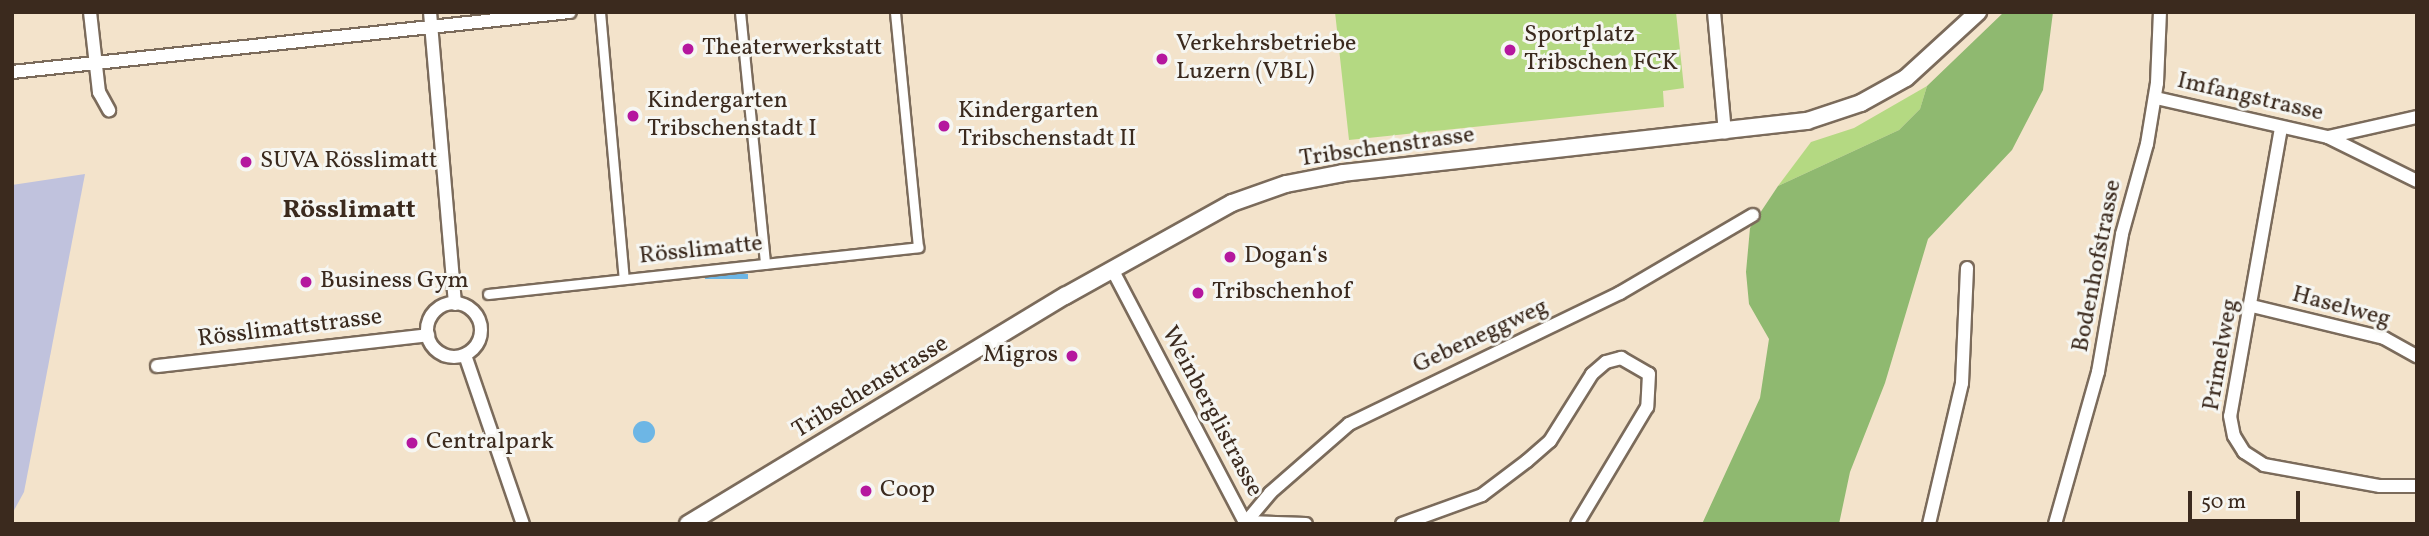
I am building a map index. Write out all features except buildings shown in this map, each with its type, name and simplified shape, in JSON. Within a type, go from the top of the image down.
[{"type":"street","points":[[90,12],[99,92],[109,110]]},
{"type":"street","points":[[430,12],[455,304]]},
{"type":"street","points":[[12,72],[570,12]]},
{"type":"street","points":[[600,12],[624,279]]},
{"type":"street","points":[[740,12],[765,264]]},
{"type":"street","name":"Rösslimatte","points":[[488,294],[918,247],[895,12]]},
{"type":"street","points":[[1714,12],[1725,132]]},
{"type":"street","name":"Tribschenstrasse","points":[[688,524],[1112,269],[1216,210],[1286,184],[1343,173],[1807,121],[1861,103],[1906,78],[1978,12]]},
{"type":"street","name":"Bodenhofstrasse","points":[[2055,524],[2098,372],[2122,234],[2155,98],[2160,12]]},
{"type":"street","name":"Imfangstrasse","points":[[2155,98],[2328,137],[2417,117]]},
{"type":"street","name":"Primelweg","points":[[2281,128],[2252,306],[2230,416],[2234,436],[2244,452],[2264,465],[2380,486],[2417,486]]},
{"type":"street","points":[[2328,137],[2417,181]]},
{"type":"street","name":"Gebeneggweg","points":[[1246,523],[1270,493],[1349,424],[1620,293],[1753,215]]},
{"type":"street","points":[[1929,524],[1962,383],[1967,268]]},
{"type":"street","name":"Weinberglistrasse","points":[[1112,269],[1246,523],[1306,524]]},
{"type":"street","points":[[455,304],[473,311],[481,328],[477,344],[465,355],[441,354],[428,335],[434,312],[455,304]]},
{"type":"street","name":"Haselweg","points":[[2252,306],[2384,338],[2417,356]]},
{"type":"street","name":"Rösslimattstrasse","points":[[157,366],[428,335]]},
{"type":"street","points":[[465,355],[523,524]]},
{"type":"street","points":[[1402,524],[1474,499],[1550,441],[1592,374],[1606,362],[1621,358],[1637,363],[1649,374],[1647,407],[1577,524]]},
{"type":"shaded area","points":[[85,174],[24,492],[12,514],[12,185]]},
{"type":"green space","name":"Sportplatz Tribschen FCK","points":[[1335,12],[1676,12],[1684,88],[1663,91],[1664,107],[1349,140]]},
{"type":"green space","points":[[2004,12],[2053,12],[2043,90],[2012,150],[1928,239],[1885,383],[1850,472],[1839,524],[1702,524],[1760,398],[1769,339],[1749,304],[1746,272],[1750,228],[1778,186],[1899,130],[1920,109],[1927,86]]},
{"type":"green space","points":[[1927,86],[1920,109],[1899,130],[1778,186],[1811,142],[1854,128]]},
{"type":"water","points":[[705,274],[748,274],[748,279],[705,279]]},
{"type":"water","points":[[644,421],[652,424],[655,432],[652,440],[644,443],[636,440],[633,432],[636,424]]},
{"type":"place","name":"Theaterwerkstatt","points":[[688,49]]},
{"type":"place","name":"Sportplatz Tribschen FCK","points":[[1510,50]]},
{"type":"place","name":"Verkehrsbetriebe Luzern (VBL)","points":[[1162,59]]},
{"type":"place","name":"Kindergarten Tribschenstadt I","points":[[633,116]]},
{"type":"place","name":"Kindergarten Tribschenstadt II","points":[[944,126]]},
{"type":"place","name":"SUVA Rösslimatt","points":[[246,162]]},
{"type":"place","name":"Dogan‘s","points":[[1230,257]]},
{"type":"place","name":"Business Gym","points":[[306,282]]},
{"type":"place","name":"Tribschenhof","points":[[1198,293]]},
{"type":"place","name":"Migros","points":[[1072,356]]},
{"type":"place","name":"Centralpark","points":[[412,443]]},
{"type":"place","name":"Coop","points":[[866,491]]},
{"type":"district","name":"Rösslimatt","points":[[349,211]]}]
